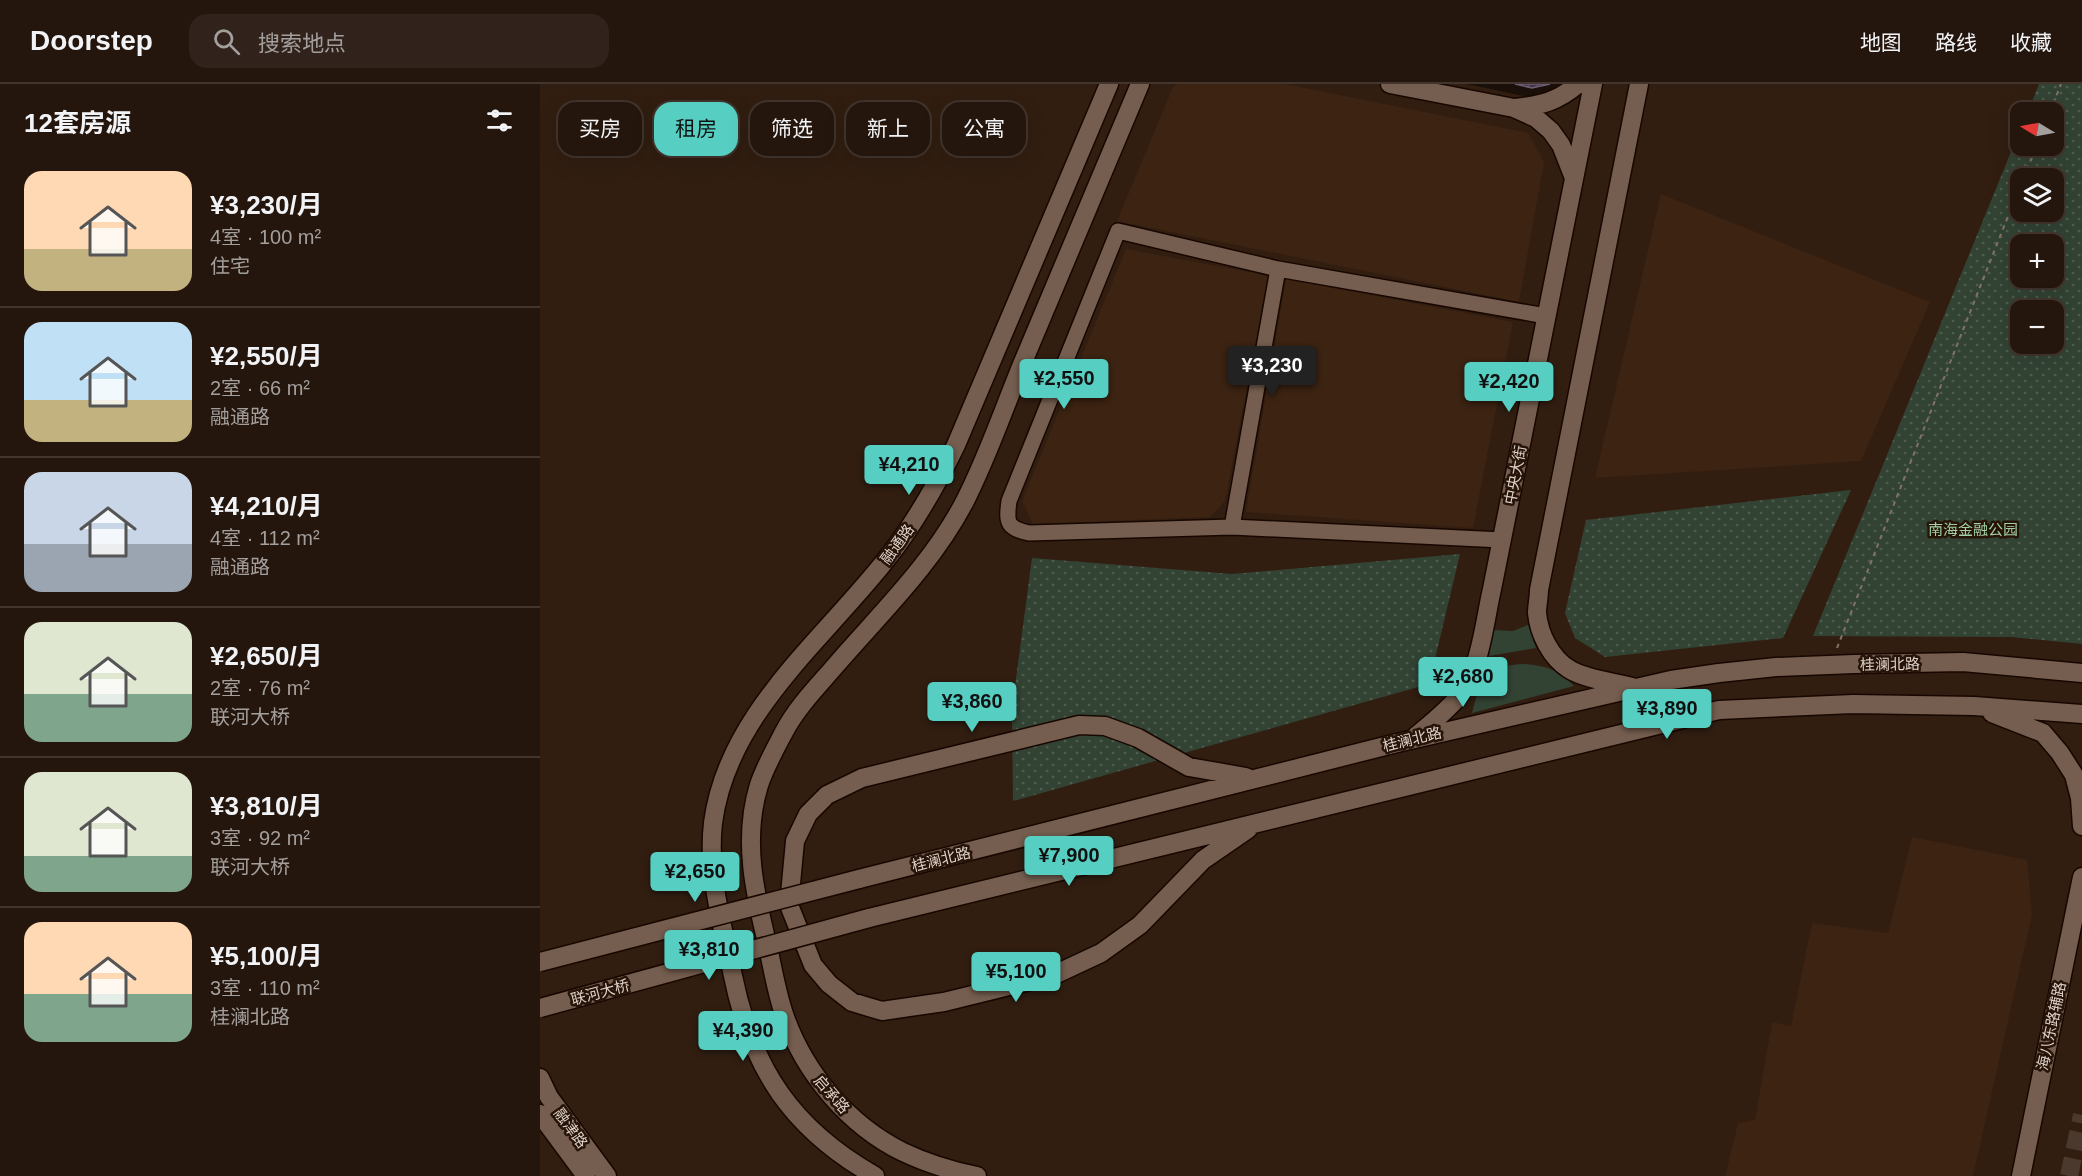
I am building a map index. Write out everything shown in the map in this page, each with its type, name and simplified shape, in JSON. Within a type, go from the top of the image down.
[{"type":"main road","name":"启承路","points":[[977,1176],[901,1151],[853,1118],[821,1084],[806,1060],[784,1015],[756,897],[751,869],[753,813],[759,785],[786,728],[803,703],[915,576],[963,504],[985,458],[1140,84]]},
{"type":"main road","points":[[1390,84],[1514,108],[1536,118],[1551,130],[1561,145],[1574,178]]},
{"type":"main road","points":[[1514,108],[1549,103],[1566,95],[1578,84]]},
{"type":"main road","name":"中央大街","points":[[1413,739],[1459,696],[1470,678],[1502,540],[1593,84]]},
{"type":"main road","points":[[1636,688],[1569,670],[1554,656],[1542,636],[1537,613],[1539,590],[1639,84]]},
{"type":"main road","name":"融通路","points":[[875,1176],[856,1165],[803,1124],[770,1078],[743,1019],[714,883],[713,824],[728,768],[741,739],[776,688],[885,561],[911,527],[934,489],[956,445],[1106,87]]},
{"type":"main road","name":"桂澜北路","points":[[540,962],[1413,739],[1636,688],[1719,673],[1776,667],[1830,665],[1963,662],[2082,673]]},
{"type":"main road","points":[[1256,779],[1189,767],[1138,738],[1105,726],[1079,725],[862,778],[827,795],[808,814],[795,841],[789,905],[813,965],[830,984],[852,1002],[882,1011],[944,1002],[1054,975],[1101,953],[1140,925],[1203,860],[1260,822],[1719,710],[1778,705],[1853,704],[1974,706],[2082,714]]},
{"type":"main road","points":[[1974,706],[2043,733],[2074,775],[2080,798],[2082,826]]},
{"type":"main road","name":"联河大桥","points":[[540,1008],[869,918],[1260,822]]},
{"type":"main road","name":"海八东路辅路","points":[[2021,1176],[2082,877]]},
{"type":"main road","name":"融津路","points":[[540,1078],[549,1097],[607,1176]]},
{"type":"main road","name":"融津路","points":[[540,1114],[586,1176]]},
{"type":"street","points":[[1502,540],[1232,527],[1029,533],[1016,530],[1009,524],[1007,515],[1009,501],[1118,231],[1278,269],[1546,316]]},
{"type":"street","points":[[1232,527],[1278,269]]},
{"type":"path","points":[[2054,102],[2061,84]]},
{"type":"path","points":[[1830,665],[2010,211]]},
{"type":"shaded area","points":[[1177,84],[1285,84],[1528,133],[1544,162],[1519,302],[1117,221],[1173,87]]},
{"type":"shaded area","points":[[1661,194],[1930,302],[1861,461],[1595,478]]},
{"type":"shaded area","points":[[1126,249],[1268,277],[1225,501],[1210,517],[1033,524],[1022,501]]},
{"type":"shaded area","points":[[1286,279],[1513,322],[1473,528],[1246,512]]},
{"type":"shaded area","points":[[1912,837],[2027,860],[2032,915],[1973,1176],[1725,1176],[1738,1123],[1755,1120],[1772,1022],[1791,1026],[1812,923],[1888,933]]},
{"type":"green space","name":"南海金融公园","points":[[2039,84],[2082,84],[2082,644],[2011,637],[1813,636],[2010,154],[2064,156],[2064,102],[2032,102]]},
{"type":"green space","points":[[1851,490],[1783,638],[1605,657],[1575,638],[1565,613],[1586,520]]},
{"type":"green space","points":[[1460,554],[1429,684],[1013,801],[1012,709],[1032,558],[1232,574]]},
{"type":"green space","points":[[1528,625],[1536,648],[1489,656],[1493,630],[1513,631]]},
{"type":"green space","points":[[1526,664],[1552,670],[1574,686],[1472,713],[1479,690],[1487,675],[1502,667]]},
{"type":"building","points":[[1515,84],[1550,84],[1532,88]]},
{"type":"tunnel","points":[[2069,1176],[2082,1115]]}]
